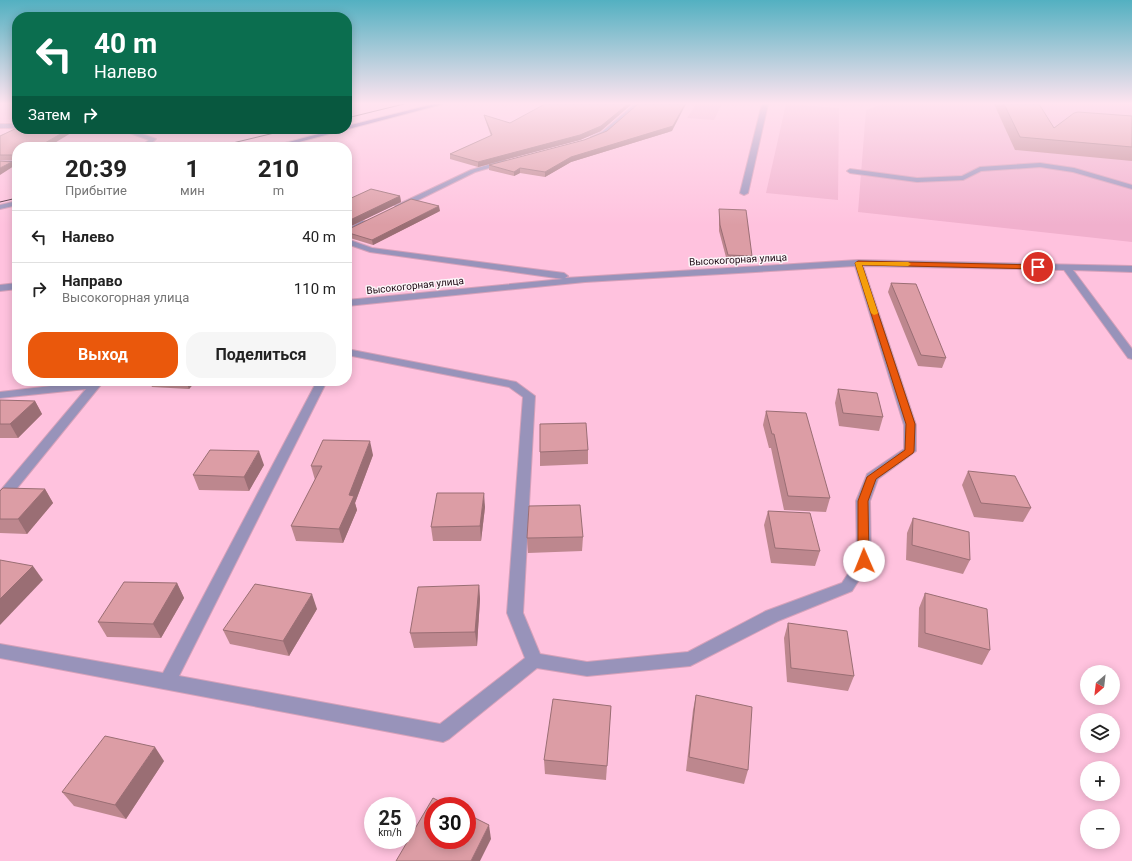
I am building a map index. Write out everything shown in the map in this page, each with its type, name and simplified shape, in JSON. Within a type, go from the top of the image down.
[{"type":"main road","points":[[0,163],[12,163]]},
{"type":"street","points":[[744,192],[755,144]]},
{"type":"street","points":[[396,208],[473,171],[509,161]]},
{"type":"street","points":[[850,171],[916,180],[962,178],[980,169],[1040,165],[1074,170],[1132,187]]},
{"type":"street","points":[[0,207],[12,204]]},
{"type":"street","points":[[352,230],[375,218]]},
{"type":"street","points":[[352,243],[370,250],[585,279]]},
{"type":"street","points":[[0,651],[443,733],[534,660],[587,669],[690,658],[772,616],[847,586],[864,561],[863,501],[872,477],[910,451],[910,424],[858,263]]},
{"type":"street","name":"Высокогорная улица","points":[[352,302],[585,279],[858,263],[1132,269]]},
{"type":"street","points":[[1067,268],[1132,356]]},
{"type":"street","points":[[0,288],[12,287]]},
{"type":"street","points":[[352,353],[512,384],[529,396],[515,613],[534,660]]},
{"type":"street","points":[[0,395],[73,386]]},
{"type":"street","points":[[0,500],[95,386]]},
{"type":"street","points":[[167,682],[319,386]]},
{"type":"shaded area","points":[[777,144],[839,144],[838,200],[766,193]]},
{"type":"shaded area","points":[[863,144],[1132,144],[1132,242],[858,212]]},
{"type":"building","points":[[0,144],[12,144],[12,155],[0,155]]},
{"type":"building","points":[[472,144],[545,144],[478,162],[450,154]]},
{"type":"building","points":[[568,144],[613,144],[571,157],[545,172],[520,168],[514,172],[489,165]]},
{"type":"building","points":[[1100,144],[1132,144],[1132,147]]},
{"type":"building","points":[[0,161],[12,162],[0,168]]},
{"type":"building","points":[[371,189],[400,196],[352,219],[352,198]]},
{"type":"building","points":[[411,199],[439,206],[372,240],[352,234],[352,228]]},
{"type":"building","points":[[719,209],[746,210],[752,256],[728,255],[720,225]]},
{"type":"building","points":[[891,283],[916,284],[946,358],[921,355]]},
{"type":"building","points":[[838,389],[877,393],[883,417],[843,413]]},
{"type":"building","points":[[0,400],[35,401],[10,424],[0,424]]},
{"type":"building","points":[[766,411],[806,413],[830,498],[788,496],[774,434],[772,434]]},
{"type":"building","points":[[586,423],[588,450],[540,452],[540,424]]},
{"type":"building","points":[[323,440],[370,441],[349,495],[354,496],[339,529],[291,526],[322,466],[311,466]]},
{"type":"building","points":[[210,450],[259,451],[244,477],[193,475]]},
{"type":"building","points":[[968,471],[1015,476],[1031,508],[981,503]]},
{"type":"building","points":[[3,488],[45,489],[18,519],[0,519],[0,491]]},
{"type":"building","points":[[437,493],[484,493],[480,526],[431,527]]},
{"type":"building","points":[[580,505],[583,537],[527,538],[529,506]]},
{"type":"building","points":[[768,511],[810,513],[820,551],[775,548]]},
{"type":"building","points":[[913,518],[969,532],[970,560],[912,545]]},
{"type":"building","points":[[0,560],[33,566],[0,599]]},
{"type":"building","points":[[124,582],[177,583],[153,624],[98,622]]},
{"type":"building","points":[[255,584],[312,594],[283,641],[223,630]]},
{"type":"building","points":[[479,585],[475,632],[410,633],[418,587]]},
{"type":"building","points":[[925,593],[987,609],[990,650],[925,633]]},
{"type":"building","points":[[788,623],[847,631],[854,676],[791,668]]},
{"type":"building","points":[[696,695],[752,707],[748,770],[689,757]]},
{"type":"building","points":[[553,699],[611,706],[607,766],[544,760]]},
{"type":"building","points":[[105,736],[155,747],[115,805],[62,792]]},
{"type":"building","points":[[424,813],[424,849],[476,849],[476,818],[489,825],[471,861],[396,861],[403,849],[416,849],[416,827]]},
{"type":"tram line","points":[[0,202],[12,199]]},
{"type":"slow traffic","points":[[874,313],[858,263],[908,264]]},
{"type":"route","points":[[864,561],[863,501],[872,477],[910,451],[910,424],[858,263],[1038,267]]}]
